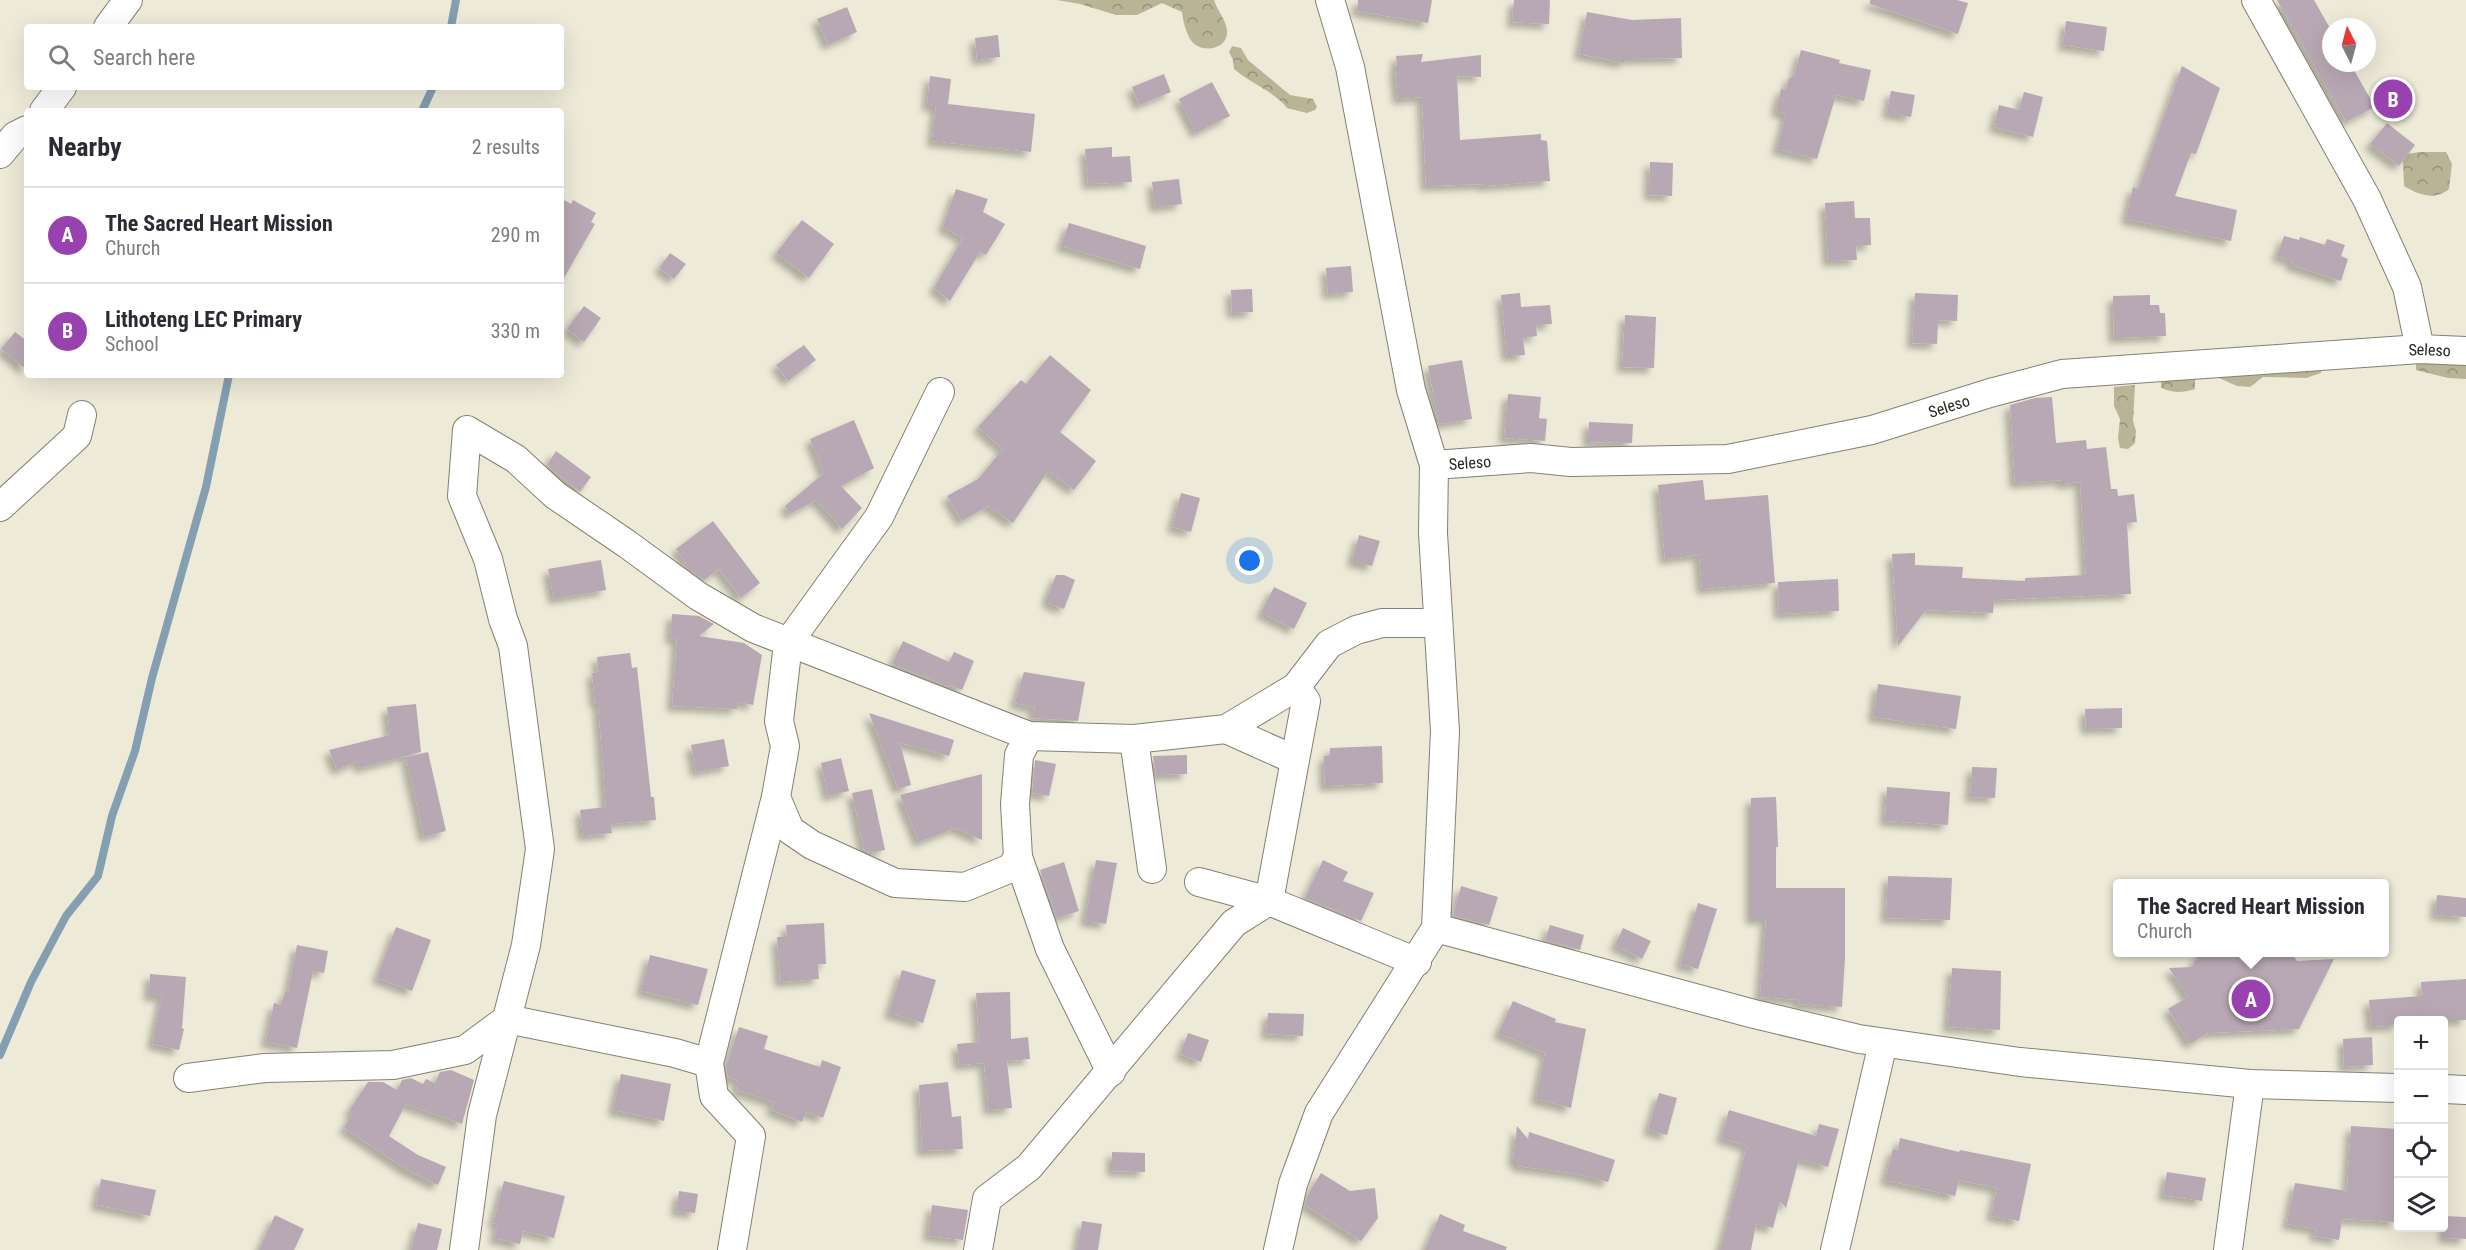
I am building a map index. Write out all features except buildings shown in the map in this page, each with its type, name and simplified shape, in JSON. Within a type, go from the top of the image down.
[{"type":"street","points":[[110,24],[128,0]]},
{"type":"street","points":[[1278,1250],[1293,1184],[1319,1113],[1436,928],[1445,731],[1433,533],[1434,465],[1411,390],[1350,68],[1330,0]]},
{"type":"street","points":[[2256,0],[2367,199],[2407,288],[2420,349]]},
{"type":"street","points":[[46,108],[60,90]]},
{"type":"street","points":[[0,154],[15,136],[24,132]]},
{"type":"street","name":"Seleso","points":[[1434,465],[1531,458],[1571,462],[1728,459],[1872,430],[1990,393],[2062,374],[2420,349],[2466,351]]},
{"type":"street","points":[[732,1250],[751,1136],[714,1096],[709,1063],[776,797],[785,746],[779,721],[788,643],[879,517],[940,392]]},
{"type":"street","points":[[0,507],[77,436],[82,415]]},
{"type":"street","points":[[464,1250],[482,1115],[526,945],[540,849],[513,646],[503,619],[488,559],[462,496],[467,430],[516,459],[555,495],[698,596],[753,628],[1029,736],[1134,739],[1226,729],[1296,687],[1329,644],[1356,630],[1382,623],[1437,623]]},
{"type":"street","points":[[978,1250],[987,1199],[1029,1167],[1234,923],[1269,901],[1306,701],[1296,687]]},
{"type":"street","points":[[1226,729],[1295,760]]},
{"type":"street","points":[[1029,736],[1019,755],[1015,804],[1018,857],[1050,949],[1111,1072]]},
{"type":"street","points":[[1134,739],[1152,869]]},
{"type":"street","points":[[776,797],[790,830],[812,845],[895,883],[965,887],[1011,868],[1018,857]]},
{"type":"street","points":[[1199,882],[1269,901],[1416,962]]},
{"type":"street","points":[[1436,928],[1754,1014],[1883,1043],[2020,1062],[2250,1084],[2394,1088]]},
{"type":"street","points":[[188,1078],[265,1068],[393,1065],[465,1050],[507,1019],[675,1053],[709,1063]]},
{"type":"street","points":[[1835,1250],[1883,1043]]},
{"type":"street","points":[[2228,1250],[2250,1084]]},
{"type":"street","points":[[2448,1089],[2466,1090]]},
{"type":"green space","points":[[1057,0],[1214,0],[1226,26],[1226,37],[1219,46],[1200,47],[1190,39],[1182,12],[1162,3],[1137,15],[1116,15]]},
{"type":"green space","points":[[1232,46],[1241,48],[1248,60],[1290,95],[1313,99],[1317,107],[1315,110],[1307,113],[1287,108],[1276,97],[1240,74],[1234,69],[1229,52]]},
{"type":"green space","points":[[2446,152],[2452,164],[2449,189],[2444,193],[2427,195],[2404,186],[2403,161],[2408,154]]},
{"type":"green space","points":[[2466,359],[2466,379],[2448,378],[2416,370],[2416,364],[2424,361]]},
{"type":"green space","points":[[2320,366],[2321,373],[2306,378],[2263,377],[2250,387],[2237,386],[2219,378],[2219,372]]},
{"type":"green space","points":[[2195,376],[2195,389],[2178,392],[2161,388],[2161,377]]},
{"type":"green space","points":[[2135,385],[2133,421],[2136,431],[2135,443],[2128,449],[2120,448],[2118,438],[2120,419],[2114,406],[2114,387]]},
{"type":"waterway","points":[[452,24],[456,0]]},
{"type":"waterway","points":[[423,108],[432,90]]},
{"type":"waterway","points":[[0,1055],[31,982],[66,916],[98,876],[112,816],[135,751],[152,678],[206,487],[228,378]]},
{"type":"place","name":"Lithoteng LEC Primary","points":[[2393,99]]},
{"type":"place","name":"The Sacred Heart Mission","points":[[2251,999]]}]
